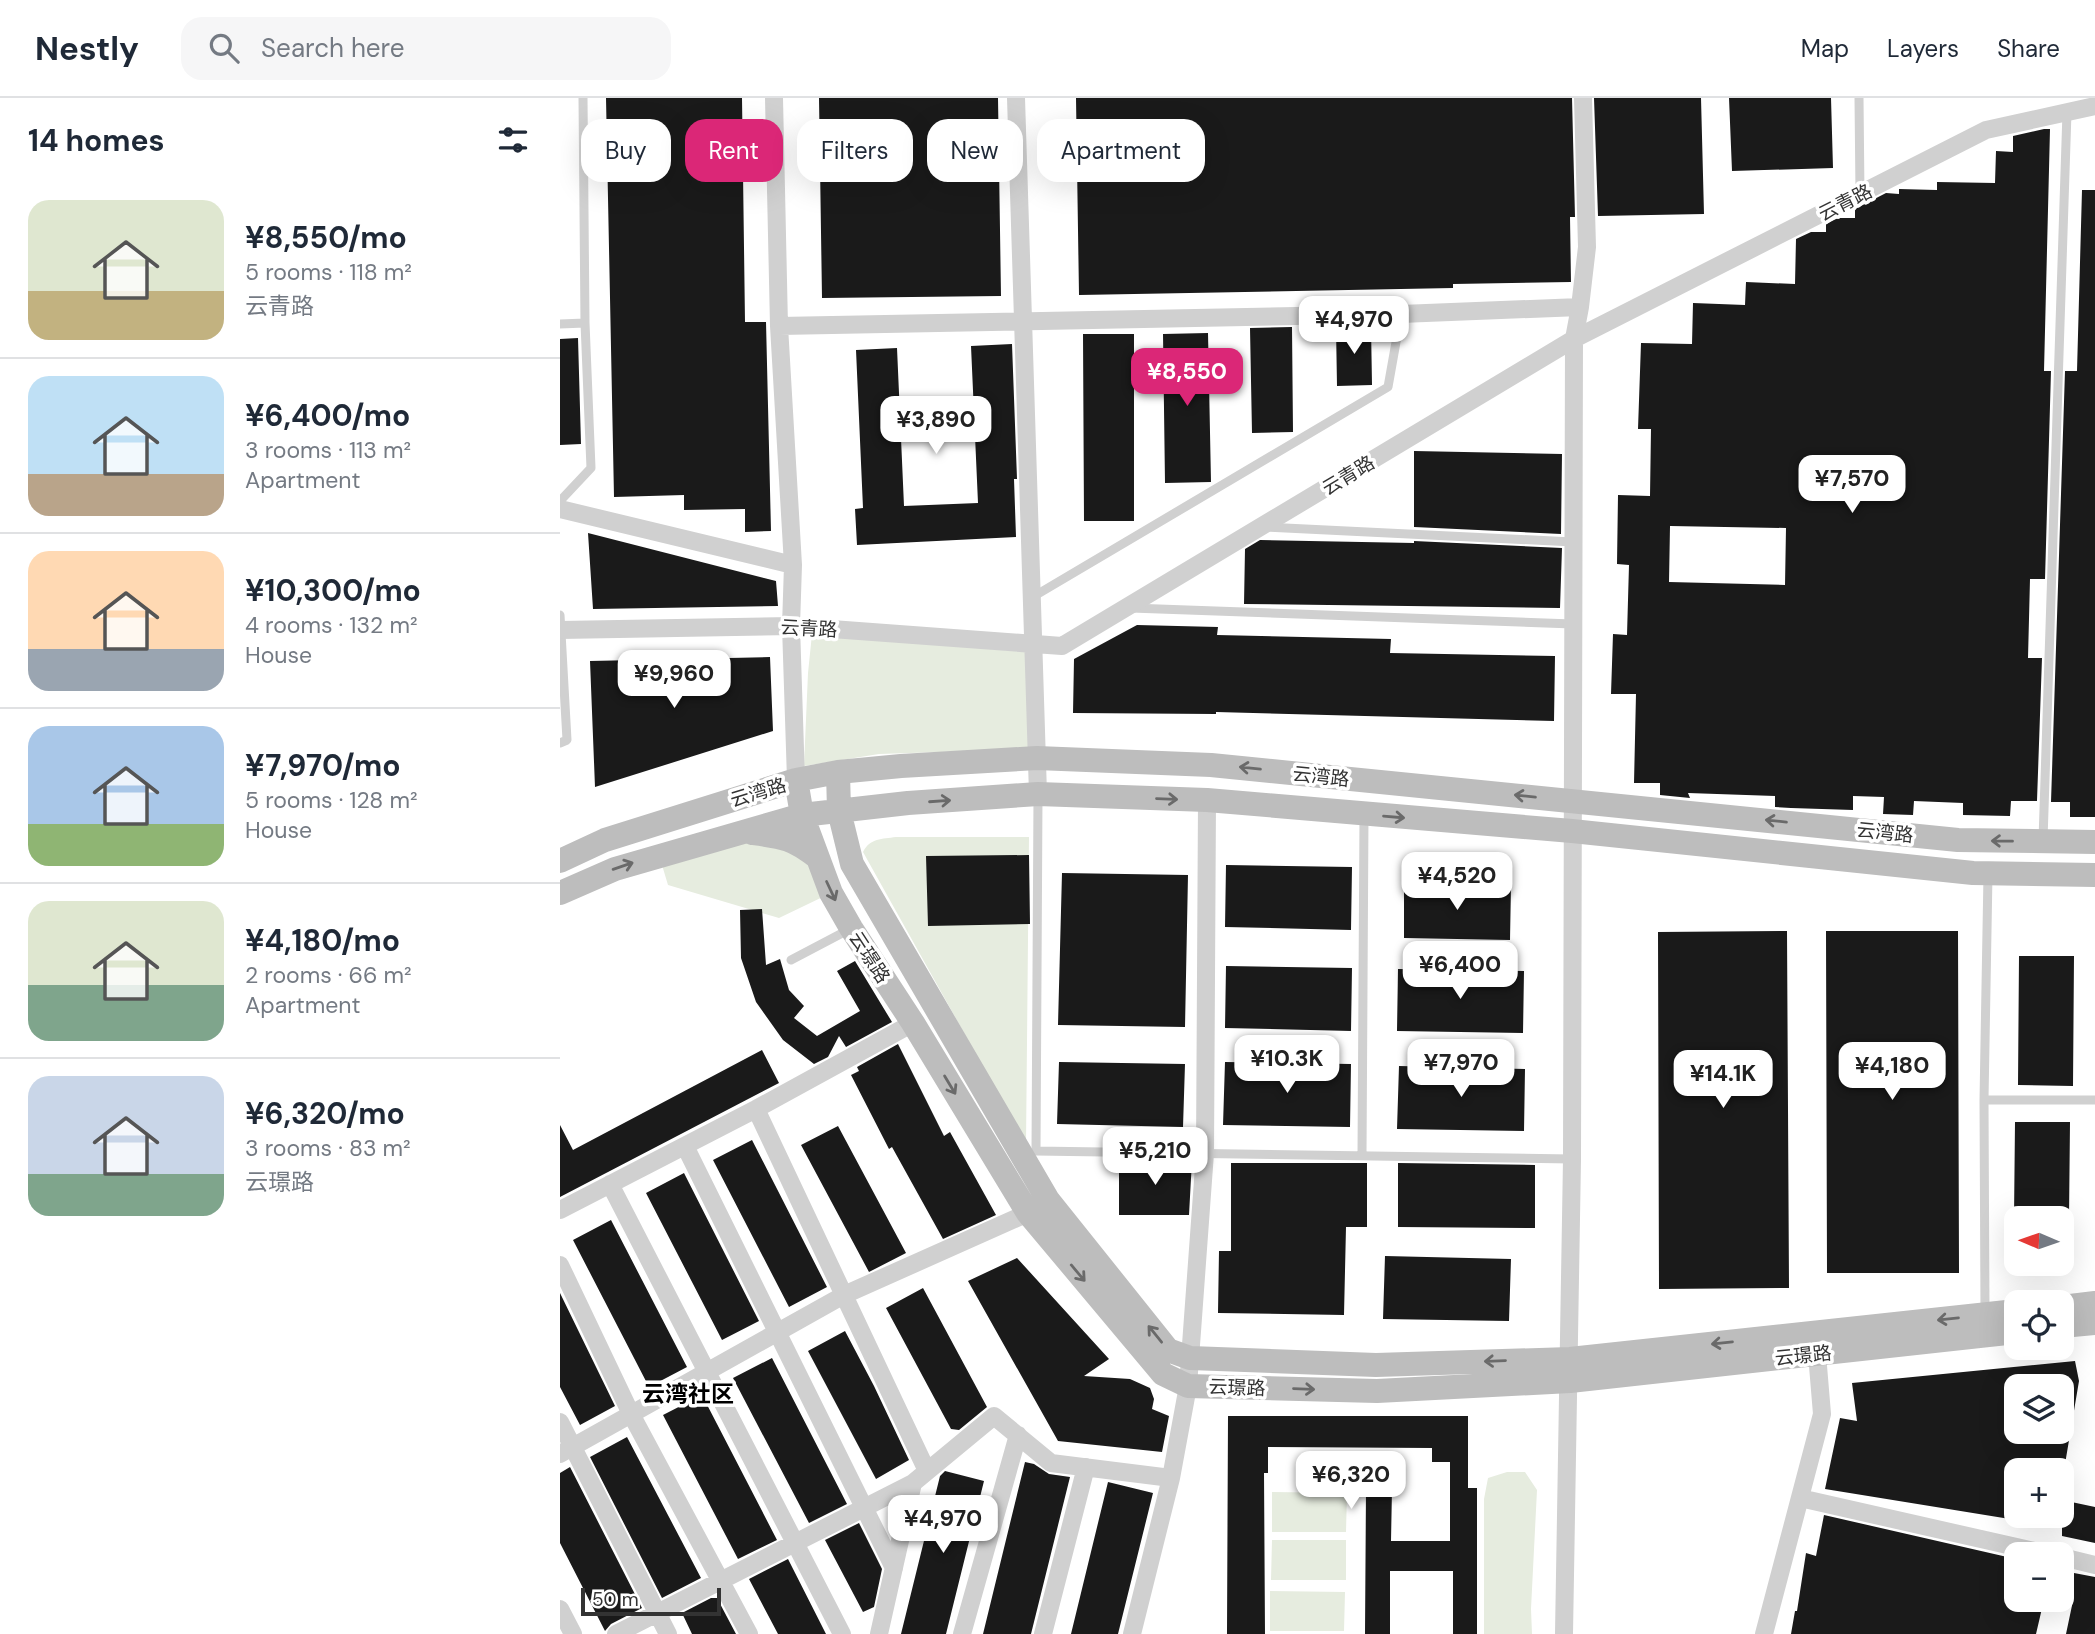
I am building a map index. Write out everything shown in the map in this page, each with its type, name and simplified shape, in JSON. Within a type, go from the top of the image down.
[{"type":"street","points":[[774,98],[779,326],[793,565],[791,626],[796,780]]},
{"type":"street","points":[[1016,98],[1038,794]]},
{"type":"street","points":[[1564,1634],[1572,1159],[1574,340],[1587,247],[1583,98]]},
{"type":"street","name":"云青路","points":[[560,630],[791,626],[1062,646],[1574,340],[1986,130],[2095,106]]},
{"type":"street","points":[[779,326],[1401,314],[1580,307]]},
{"type":"street","points":[[560,509],[793,565]]},
{"type":"street","name":"云湾路","points":[[560,861],[605,840],[796,780],[838,772],[1037,758],[1211,765],[1958,840],[2095,842]]},
{"type":"street","name":"云璟路","points":[[838,772],[839,811],[852,864],[1048,1200],[1168,1350],[1190,1358],[1570,1370],[1817,1354],[1985,1325],[2004,1316]]},
{"type":"street","name":"云璟路","points":[[796,780],[802,815],[831,893],[1028,1213],[1163,1374],[1188,1386],[1377,1391],[1985,1325],[2004,1329]]},
{"type":"street","name":"云湾路","points":[[560,893],[615,869],[802,815],[897,804],[1038,794],[1207,800],[1572,831],[1988,874],[2095,875]]},
{"type":"street","points":[[1132,1634],[1171,1478],[1188,1386],[1205,1153],[1207,800]]},
{"type":"street","points":[[849,852],[855,831],[869,818],[897,804]]},
{"type":"street","points":[[741,832],[778,836],[797,842],[818,858]]},
{"type":"street","points":[[560,1210],[913,1024]]},
{"type":"street","points":[[756,1109],[928,1471]]},
{"type":"street","points":[[685,1146],[894,1568]]},
{"type":"street","points":[[610,1184],[842,1634]]},
{"type":"street","points":[[566,1450],[844,1295],[1028,1213]]},
{"type":"street","points":[[560,1265],[631,1414],[749,1634]]},
{"type":"street","points":[[2074,1306],[2095,1303]]},
{"type":"street","points":[[2074,1325],[2095,1322]]},
{"type":"street","points":[[1764,1634],[1822,1414],[1817,1354]]},
{"type":"street","points":[[616,1634],[913,1483],[994,1416],[1051,1463],[1171,1478]]},
{"type":"street","points":[[560,1422],[566,1450],[668,1634]]},
{"type":"street","points":[[962,1634],[1018,1435]]},
{"type":"street","points":[[1042,1634],[1086,1467]]},
{"type":"street","points":[[879,1634],[913,1483]]},
{"type":"street","points":[[1800,1498],[2004,1544]]},
{"type":"street","points":[[2074,1560],[2095,1565]]},
{"type":"street","points":[[560,1609],[573,1634]]},
{"type":"lane","points":[[560,501],[591,468],[585,323],[583,98]]},
{"type":"lane","points":[[1859,98],[1860,194]]},
{"type":"lane","points":[[2043,841],[2067,112]]},
{"type":"lane","points":[[1031,598],[1388,387],[1401,314]]},
{"type":"lane","points":[[560,324],[585,323]]},
{"type":"lane","points":[[1262,527],[1573,542]]},
{"type":"lane","points":[[1126,608],[1573,624]]},
{"type":"lane","points":[[560,615],[567,740],[560,744]]},
{"type":"lane","points":[[1038,794],[1036,1151],[1572,1159]]},
{"type":"lane","points":[[1362,1156],[1364,814]]},
{"type":"lane","points":[[1985,1325],[1984,1100],[1988,874]]},
{"type":"lane","points":[[791,960],[851,928]]},
{"type":"lane","points":[[1984,1100],[2095,1100]]},
{"type":"shaded area","points":[[812,634],[1027,652],[1030,749],[879,754],[804,766]]},
{"type":"shaded area","points":[[802,815],[831,893],[779,918],[668,885],[659,855]]},
{"type":"shaded area","points":[[896,837],[1029,837],[1026,1144],[863,852],[873,842]]},
{"type":"shaded area","points":[[1507,1472],[1525,1472],[1537,1490],[1532,1634],[1484,1634],[1484,1499],[1488,1478]]},
{"type":"shaded area","points":[[1272,1492],[1347,1493],[1346,1532],[1272,1532]]},
{"type":"shaded area","points":[[1272,1540],[1346,1540],[1346,1580],[1271,1580]]},
{"type":"shaded area","points":[[1270,1591],[1345,1592],[1344,1631],[1270,1631]]},
{"type":"building","points":[[606,98],[742,98],[742,119],[685,119],[685,182],[743,182],[745,322],[766,322],[771,531],[745,532],[745,509],[684,510],[684,495],[614,497],[608,182],[671,182],[671,119],[606,119]]},
{"type":"building","points":[[819,98],[998,98],[998,119],[927,119],[927,182],[999,182],[1001,296],[822,298],[820,182],[913,182],[913,119],[819,119]]},
{"type":"building","points":[[1076,98],[1572,98],[1575,217],[1570,217],[1571,282],[1453,284],[1453,288],[1079,295],[1077,182],[1205,182],[1205,119],[1076,119]]},
{"type":"building","points":[[1594,98],[1701,98],[1704,214],[1598,216]]},
{"type":"building","points":[[1729,98],[1831,98],[1833,168],[1732,171]]},
{"type":"building","points":[[2050,129],[2044,371],[2051,371],[2045,579],[2030,579],[2028,658],[2042,658],[2037,801],[2011,801],[2010,816],[1963,815],[1963,803],[1914,801],[1913,815],[1883,814],[1884,797],[1853,796],[1853,810],[1791,808],[1775,807],[1775,796],[1688,793],[1690,798],[1660,795],[1660,783],[1634,783],[1636,694],[1611,694],[1613,634],[1627,635],[1629,565],[1617,564],[1618,495],[1650,496],[1651,429],[1638,429],[1641,343],[1692,344],[1693,303],[1745,305],[1746,282],[1795,284],[1796,239],[1811,232],[1826,232],[1826,224],[1838,218],[1855,218],[1855,209],[1886,193],[1899,194],[1899,189],[1937,190],[1937,182],[1995,183],[1996,151],[2013,152],[2013,136]],"holes":[[[1670,526],[1786,528],[1785,585],[1669,582]]]},
{"type":"building","points":[[2082,190],[2095,190],[2095,817],[2070,817],[2070,802],[2051,802],[2065,371],[2077,371]]},
{"type":"building","points":[[1371,326],[1372,385],[1337,386],[1336,327]]},
{"type":"building","points":[[1292,327],[1293,432],[1252,433],[1250,328]]},
{"type":"building","points":[[1208,333],[1211,482],[1165,483],[1163,334]]},
{"type":"building","points":[[1083,334],[1134,334],[1134,521],[1084,521]]},
{"type":"building","points":[[578,338],[581,444],[560,445],[560,339]]},
{"type":"building","points":[[1012,344],[1017,479],[1014,479],[1016,537],[857,545],[855,509],[863,508],[856,350],[897,348],[904,506],[978,503],[971,346]]},
{"type":"building","points":[[1414,451],[1562,454],[1561,534],[1414,527]]},
{"type":"building","points":[[588,533],[776,581],[778,606],[593,609]]},
{"type":"building","points":[[1260,540],[1414,541],[1562,548],[1560,608],[1244,604],[1245,549]]},
{"type":"building","points":[[1137,625],[1218,627],[1217,635],[1391,639],[1390,653],[1555,656],[1554,721],[1216,712],[1073,713],[1074,659]]},
{"type":"building","points":[[770,657],[773,731],[595,787],[590,661]]},
{"type":"building","points":[[1029,855],[1030,924],[928,926],[926,856]]},
{"type":"building","points":[[1226,865],[1352,867],[1351,930],[1225,927]]},
{"type":"building","points":[[1062,873],[1188,875],[1185,1027],[1058,1025]]},
{"type":"building","points":[[1404,884],[1511,885],[1510,940],[1404,938]]},
{"type":"building","points":[[762,909],[766,965],[780,959],[789,990],[804,1006],[794,1018],[817,1036],[860,1011],[837,971],[855,961],[892,1022],[846,1047],[839,1036],[828,1057],[814,1064],[783,1040],[756,1002],[741,958],[740,910]]},
{"type":"building","points":[[1787,931],[1789,1288],[1659,1289],[1658,932]]},
{"type":"building","points":[[1826,931],[1958,931],[1959,1273],[1827,1273]]},
{"type":"building","points":[[2019,956],[2074,956],[2073,1086],[2018,1085]]},
{"type":"building","points":[[1226,966],[1352,968],[1351,1031],[1225,1028]]},
{"type":"building","points":[[1398,969],[1524,971],[1523,1033],[1397,1031]]},
{"type":"building","points":[[898,1044],[944,1136],[950,1132],[996,1215],[943,1239],[892,1147],[889,1149],[851,1075],[859,1071],[857,1067]]},
{"type":"building","points":[[762,1050],[779,1083],[560,1197],[560,1125],[573,1150]]},
{"type":"building","points":[[1059,1062],[1185,1064],[1183,1127],[1057,1124]]},
{"type":"building","points":[[1225,1062],[1351,1064],[1350,1127],[1223,1125]]},
{"type":"building","points":[[1399,1066],[1525,1069],[1524,1131],[1397,1129]]},
{"type":"building","points":[[2015,1122],[2070,1122],[2069,1206],[2014,1206]]},
{"type":"building","points":[[838,1126],[906,1253],[869,1272],[801,1145]]},
{"type":"building","points":[[752,1140],[827,1287],[789,1307],[713,1160]]},
{"type":"building","points":[[1119,1160],[1192,1160],[1189,1215],[1119,1215]]},
{"type":"building","points":[[1231,1163],[1367,1163],[1367,1227],[1346,1227],[1344,1315],[1218,1313],[1219,1251],[1231,1251]]},
{"type":"building","points":[[1398,1163],[1535,1165],[1535,1228],[1398,1227]]},
{"type":"building","points":[[684,1173],[759,1321],[722,1340],[646,1193]]},
{"type":"building","points":[[611,1220],[687,1367],[649,1387],[573,1240]]},
{"type":"building","points":[[1385,1256],[1511,1259],[1509,1321],[1383,1319]]},
{"type":"building","points":[[1017,1258],[1109,1359],[1084,1376],[1130,1379],[1150,1388],[1154,1399],[1152,1409],[1169,1416],[1162,1452],[1058,1441],[968,1281]]},
{"type":"building","points":[[923,1288],[987,1407],[959,1430],[951,1429],[886,1308]]},
{"type":"building","points":[[560,1293],[615,1406],[580,1425],[560,1387]]},
{"type":"building","points":[[845,1331],[909,1460],[876,1479],[808,1351]]},
{"type":"building","points":[[772,1358],[847,1504],[809,1523],[733,1378]]},
{"type":"building","points":[[2075,1361],[2079,1381],[2074,1411],[2074,1374],[2004,1374],[2004,1444],[2068,1444],[2066,1458],[2004,1458],[2004,1518],[1825,1489],[1840,1418],[1857,1421],[1852,1383]]},
{"type":"building","points":[[702,1395],[777,1540],[738,1559],[663,1415]]},
{"type":"building","points":[[1228,1416],[1468,1416],[1468,1488],[1477,1488],[1477,1634],[1453,1634],[1453,1571],[1390,1571],[1390,1634],[1365,1634],[1366,1489],[1392,1489],[1391,1541],[1450,1541],[1450,1462],[1432,1462],[1432,1448],[1268,1447],[1268,1473],[1264,1473],[1265,1634],[1227,1634]]},
{"type":"building","points":[[627,1437],[701,1578],[662,1598],[590,1457]]},
{"type":"building","points":[[1025,1462],[1034,1464],[1049,1474],[1070,1477],[1031,1634],[983,1634]]},
{"type":"building","points":[[570,1467],[642,1608],[611,1624],[605,1631],[560,1543],[560,1473]]},
{"type":"building","points":[[945,1471],[984,1481],[946,1634],[901,1634],[940,1476]]},
{"type":"building","points":[[1108,1482],[1153,1493],[1118,1634],[1071,1634]]},
{"type":"building","points":[[2074,1503],[2095,1507],[2095,1543],[2062,1536],[2062,1528],[2074,1528]]},
{"type":"building","points":[[1824,1515],[2004,1556],[2004,1612],[2041,1612],[2036,1634],[1791,1634],[1806,1553],[1816,1556]]},
{"type":"building","points":[[859,1523],[882,1569],[874,1607],[863,1612],[825,1540]]},
{"type":"building","points":[[788,1559],[826,1634],[778,1634],[749,1579]]},
{"type":"building","points":[[2074,1573],[2095,1577],[2095,1634],[2066,1634],[2071,1612],[2074,1612]]},
{"type":"building","points":[[711,1598],[717,1598],[736,1634],[692,1634],[682,1613]]},
{"type":"district","name":"云湾社区","points":[[688,1394]]}]
